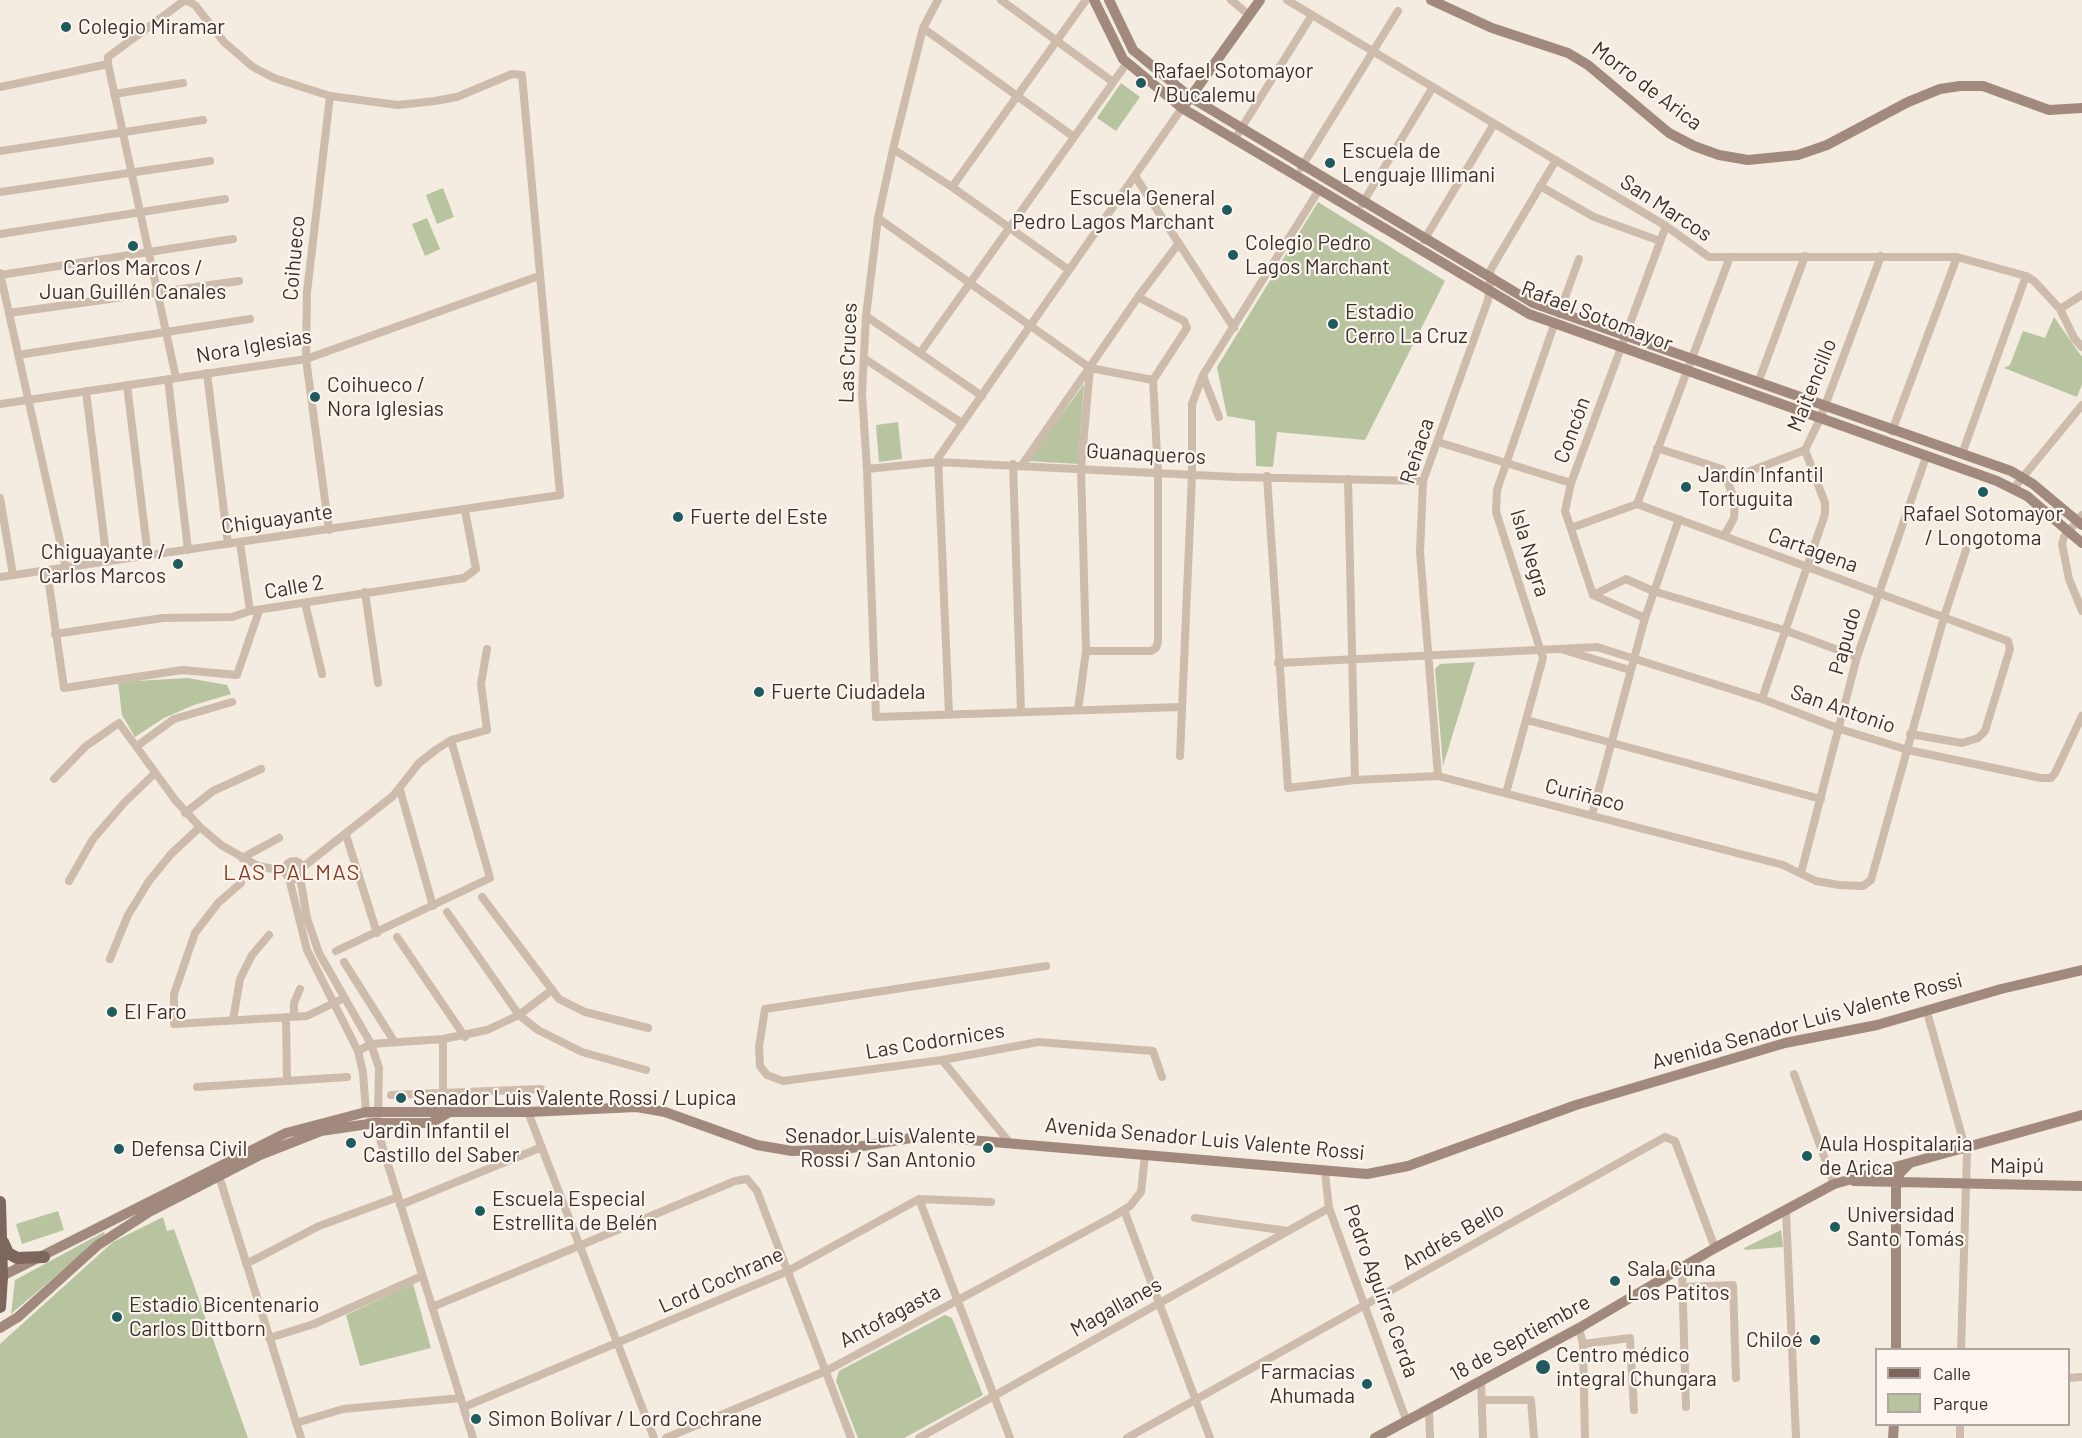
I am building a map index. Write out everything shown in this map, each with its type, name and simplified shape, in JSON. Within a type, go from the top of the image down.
[{"type":"main road","name":"Rafael Sotomayor","points":[[1094,0],[1119,53],[1127,63],[1182,108],[1488,292],[1554,325],[2014,488],[2038,504],[2082,543]]},
{"type":"main road","name":"Rafael Sotomayor","points":[[1108,0],[1133,50],[1190,98],[1488,277],[1559,314],[2022,476],[2080,520]]},
{"type":"main road","points":[[1182,108],[1260,0]]},
{"type":"main road","name":"Morro de Arica","points":[[1431,0],[1492,28],[1568,53],[1588,65],[1669,133],[1694,146],[1719,155],[1748,160],[1798,155],[1827,145],[1908,102],[1940,89],[1983,86],[2049,110],[2082,108]]},
{"type":"main road","name":"Avenida Senador Luis Valente Rossi","points":[[1,1277],[286,1133],[379,1110],[448,1113],[528,1112],[622,1106],[651,1109],[757,1145],[792,1151],[828,1151],[922,1136],[1009,1142],[1325,1173],[1367,1174],[1408,1166],[1576,1105],[1785,1043],[1927,1012],[2001,989],[2082,970]]},
{"type":"main road","name":"Avenida Senador Luis Valente Rossi","points":[[0,1328],[26,1310],[98,1245],[149,1212],[219,1176],[292,1141],[321,1131],[375,1123],[430,1123],[448,1113]]},
{"type":"main road","name":"18 de Septiembre","points":[[1380,1437],[1579,1328],[1715,1248],[1839,1182],[2082,1115]]},
{"type":"main road","points":[[1896,1348],[1896,1182],[1903,1168],[1914,1161]]},
{"type":"main road","name":"Maipú","points":[[1839,1182],[2082,1186]]},
{"type":"main road","points":[[0,1202],[0,1307]]},
{"type":"main road","points":[[0,1235],[8,1253],[17,1258],[44,1257]]},
{"type":"street","points":[[188,550],[166,332],[108,57],[184,0],[195,5],[224,42],[253,67],[274,78],[330,96],[398,105],[435,101],[457,97],[512,74],[522,75],[540,276]]},
{"type":"street","name":"Las Cruces","points":[[938,0],[924,28],[878,218],[866,316],[862,393],[876,717],[949,714]]},
{"type":"street","points":[[1001,0],[1012,3],[1057,41],[1113,82]]},
{"type":"street","points":[[952,187],[1086,0]]},
{"type":"street","points":[[1231,0],[1249,15]]},
{"type":"street","name":"San Marcos","points":[[1287,0],[1666,226],[1709,257],[1957,256],[2026,276],[2041,286],[2060,309],[2074,338],[2082,347]]},
{"type":"street","points":[[1296,177],[1398,11]]},
{"type":"street","points":[[1234,140],[1312,15]]},
{"type":"street","points":[[924,28],[1074,137]]},
{"type":"street","points":[[0,87],[108,63]]},
{"type":"street","points":[[920,353],[1127,63]]},
{"type":"street","points":[[114,94],[183,83]]},
{"type":"street","points":[[1357,213],[1433,87]]},
{"type":"street","name":"Coihueco","points":[[329,530],[306,359],[307,292],[330,96]]},
{"type":"street","points":[[1181,707],[949,714],[937,462],[939,454],[982,396],[1182,108]]},
{"type":"street","points":[[0,151],[203,120]]},
{"type":"street","points":[[1418,250],[1494,124]]},
{"type":"street","points":[[893,149],[952,187],[1069,270]]},
{"type":"street","name":"Reñaca","points":[[1438,776],[1419,522],[1423,481],[1488,300],[1488,277],[1556,160]]},
{"type":"street","points":[[0,192],[210,161]]},
{"type":"street","points":[[1135,176],[1234,328]]},
{"type":"street","name":"San Marcos","points":[[1540,186],[1594,216],[1660,241]]},
{"type":"street","points":[[1180,756],[1192,475],[1192,404],[1203,375],[1319,190]]},
{"type":"street","points":[[0,234],[225,199]]},
{"type":"street","points":[[878,218],[1090,368],[1153,380]]},
{"type":"street","name":"Concón","points":[[1593,596],[1564,511],[1571,483],[1666,226]]},
{"type":"street","points":[[66,568],[0,274],[233,239]]},
{"type":"street","points":[[1021,712],[1018,464],[1179,243]]},
{"type":"street","points":[[1758,383],[1805,256]]},
{"type":"street","name":"Maitencillo","points":[[1762,699],[1826,511],[1805,450],[1820,419],[1881,256]]},
{"type":"street","points":[[1892,431],[1957,256]]},
{"type":"street","points":[[1571,528],[1637,504],[1730,257]]},
{"type":"street","points":[[1559,314],[1579,259]]},
{"type":"street","name":"Nora Iglesias","points":[[0,404],[306,359],[540,276]]},
{"type":"street","name":"Chiguayante","points":[[0,577],[560,495],[540,276]]},
{"type":"street","points":[[1962,454],[2026,276]]},
{"type":"street","points":[[9,314],[239,281]]},
{"type":"street","points":[[2060,309],[2082,295]]},
{"type":"street","points":[[1086,651],[1151,651],[1156,648],[1158,642],[1158,473],[1153,380],[1186,325],[1138,297]]},
{"type":"street","points":[[866,316],[982,396]]},
{"type":"street","points":[[18,355],[250,319]]},
{"type":"street","name":"Isla Negra","points":[[1506,793],[1543,663],[1541,650],[1496,512],[1497,490],[1554,325]]},
{"type":"street","points":[[865,359],[962,423]]},
{"type":"street","points":[[1078,710],[1086,651],[1081,468],[1090,368]]},
{"type":"street","points":[[207,373],[228,544]]},
{"type":"street","points":[[1203,375],[1219,417]]},
{"type":"street","points":[[127,385],[148,556]]},
{"type":"street","points":[[86,391],[107,562]]},
{"type":"street","points":[[2014,488],[2082,405]]},
{"type":"street","points":[[1438,442],[1571,483]]},
{"type":"street","points":[[1658,448],[1722,469],[1735,500],[1734,518],[1724,536]]},
{"type":"street","points":[[1727,480],[1805,450]]},
{"type":"street","name":"Papudo","points":[[1801,873],[1857,657],[1926,457]]},
{"type":"street","name":"Guanaqueros","points":[[867,470],[937,462],[1018,464],[1192,475],[1423,481]]},
{"type":"street","points":[[1267,476],[1278,663]]},
{"type":"street","points":[[1348,479],[1356,780]]},
{"type":"street","points":[[0,498],[13,575]]},
{"type":"street","name":"Cartagena","points":[[1637,504],[2008,641],[2010,649],[1985,731],[1978,738]]},
{"type":"street","name":"Calle 2","points":[[55,634],[163,618],[232,617],[250,611],[464,578],[476,570],[465,510]]},
{"type":"street","points":[[1592,815],[1633,658],[1653,591],[1679,519]]},
{"type":"street","points":[[2080,520],[2062,541],[2064,556],[2082,611]]},
{"type":"street","points":[[240,543],[250,611]]},
{"type":"street","points":[[1908,750],[1910,734],[1966,550]]},
{"type":"street","points":[[48,570],[64,688],[182,670],[237,675],[259,611]]},
{"type":"street","points":[[1593,596],[1626,579],[1653,591],[1784,630],[1857,657]]},
{"type":"street","points":[[365,592],[378,683]]},
{"type":"street","points":[[1593,596],[1645,618]]},
{"type":"street","points":[[305,603],[322,674]]},
{"type":"street","name":"San Antonio","points":[[1278,663],[1597,647],[1762,699],[1840,729],[1908,750],[2051,778],[2082,716]]},
{"type":"street","points":[[375,1123],[379,1110],[379,1068],[371,1044],[344,998],[313,937],[307,918],[300,877],[303,867],[400,790],[419,763],[451,740],[487,730],[481,684],[487,649]]},
{"type":"street","name":"San Antonio","points":[[1559,649],[1630,670]]},
{"type":"street","name":"Curiñaco","points":[[1278,663],[1287,788],[1356,780],[1438,776],[1783,865],[1815,881],[1833,884],[1863,886],[1868,883],[1908,750]]},
{"type":"street","points":[[137,746],[174,719],[232,702]]},
{"type":"street","points":[[1527,720],[1821,799]]},
{"type":"street","points":[[54,779],[86,746],[119,723],[185,813],[200,827],[242,858],[271,871],[300,877]]},
{"type":"street","name":"San Antonio","points":[[1910,734],[1962,743],[1978,738]]},
{"type":"street","points":[[336,951],[490,878],[451,740]]},
{"type":"street","points":[[185,813],[213,791],[261,769]]},
{"type":"street","points":[[69,881],[93,839],[124,803],[155,773]]},
{"type":"street","points":[[400,790],[433,906]]},
{"type":"street","points":[[110,959],[128,915],[149,880],[171,854],[200,827]]},
{"type":"street","points":[[346,835],[377,933]]},
{"type":"street","points":[[242,858],[279,838]]},
{"type":"street","points":[[303,867],[299,863],[292,862],[287,865],[287,875],[307,950],[358,1051],[363,1073],[366,1112],[375,1123],[473,1438]]},
{"type":"street","points":[[241,883],[218,903],[195,933],[182,966],[173,1010],[174,1024],[307,1016],[344,998]]},
{"type":"street","points":[[482,897],[552,990],[567,1005],[585,1012],[648,1028]]},
{"type":"street","points":[[447,912],[519,1015],[562,1044],[646,1070]]},
{"type":"street","points":[[233,1020],[240,979],[252,955],[269,935]]},
{"type":"street","points":[[397,937],[465,1036]]},
{"type":"street","points":[[344,962],[394,1041]]},
{"type":"street","name":"Las Codornices","points":[[1046,966],[765,1009],[759,1047],[760,1066],[767,1075],[783,1081],[942,1060],[1038,1042],[1153,1051],[1162,1077]]},
{"type":"street","points":[[286,1081],[290,1017],[300,989]]},
{"type":"street","points":[[358,1051],[371,1044],[465,1036],[519,1015],[552,990]]},
{"type":"street","points":[[1927,1012],[1965,1146],[1961,1348]]},
{"type":"street","points":[[443,1039],[443,1093]]},
{"type":"street","points":[[942,1060],[1009,1142]]},
{"type":"street","points":[[1794,1074],[1839,1182]]},
{"type":"street","points":[[197,1087],[347,1077]]},
{"type":"street","points":[[391,1095],[541,1089]]},
{"type":"street","points":[[528,1112],[654,1438]]},
{"type":"street","name":"Andrés Bello","points":[[1127,1438],[1662,1138],[1671,1137],[1677,1144],[1715,1248]]},
{"type":"street","points":[[246,1264],[319,1226],[399,1201],[542,1147]]},
{"type":"street","points":[[1145,1155],[1141,1191],[1134,1202],[1124,1210],[1210,1438]]},
{"type":"street","name":"Pedro Aguirre Cerda","points":[[1325,1173],[1329,1208],[1407,1422]]},
{"type":"street","points":[[219,1176],[300,1438]]},
{"type":"street","points":[[432,1306],[735,1181],[751,1182],[852,1438]]},
{"type":"street","points":[[991,1202],[919,1199],[1010,1438]]},
{"type":"street","name":"Lord Cochrane","points":[[464,1407],[788,1271],[919,1199]]},
{"type":"street","name":"Magallanes","points":[[919,1438],[1329,1208]]},
{"type":"street","name":"Antofagasta","points":[[666,1438],[826,1371],[1124,1210]]},
{"type":"street","points":[[1786,1212],[1796,1438]]},
{"type":"street","points":[[1195,1218],[1288,1231]]},
{"type":"street","points":[[1682,1269],[1686,1407]]},
{"type":"street","points":[[269,1338],[314,1324],[422,1276]]},
{"type":"street","points":[[1683,1287],[1733,1285],[1736,1378]]},
{"type":"street","points":[[1579,1328],[1583,1344],[1585,1438]]},
{"type":"street","points":[[1583,1344],[1630,1338],[1634,1410]]},
{"type":"street","points":[[1481,1381],[1484,1438]]},
{"type":"street","points":[[296,1423],[343,1409],[461,1398]]},
{"type":"street","points":[[1482,1400],[1531,1400],[1534,1438]]},
{"type":"street","points":[[1429,1410],[1430,1438]]},
{"type":"green space","points":[[1121,83],[1140,97],[1116,131],[1097,118]]},
{"type":"green space","points":[[443,188],[454,217],[437,224],[426,195]]},
{"type":"green space","name":"Estadio Cerro La Cruz","points":[[1318,202],[1445,281],[1365,440],[1277,432],[1273,467],[1256,466],[1255,421],[1227,416],[1217,367]]},
{"type":"green space","points":[[427,218],[440,249],[425,256],[412,224]]},
{"type":"green space","points":[[2054,317],[2082,357],[2082,384],[2077,397],[2004,368],[2010,365],[2023,331],[2045,338]]},
{"type":"green space","points":[[1084,384],[1078,464],[1028,461]]},
{"type":"green space","points":[[898,422],[902,459],[879,462],[876,425]]},
{"type":"green space","points":[[1475,662],[1443,766],[1435,669],[1440,664]]},
{"type":"green space","points":[[188,678],[227,685],[231,694],[194,705],[164,718],[135,737],[122,715],[118,682]]},
{"type":"green space","points":[[58,1211],[64,1230],[22,1244],[16,1224]]},
{"type":"green space","name":"Estadio Bicentenario Carlos Dittborn","points":[[163,1217],[167,1231],[174,1229],[248,1438],[0,1438],[0,1344],[113,1242]]},
{"type":"green space","points":[[1781,1230],[1783,1247],[1745,1250],[1744,1248]]},
{"type":"green space","points":[[104,1232],[105,1234],[11,1314],[15,1280]]},
{"type":"green space","points":[[413,1284],[431,1348],[360,1366],[346,1315]]},
{"type":"green space","points":[[945,1315],[952,1318],[983,1395],[904,1438],[858,1438],[836,1381],[839,1371]]},
{"type":"place","name":"Colegio Miramar","points":[[66,27]]},
{"type":"place","name":"Rafael Sotomayor / Bucalemu","points":[[1141,83]]},
{"type":"place","name":"Escuela de Lenguaje Illimani","points":[[1330,163]]},
{"type":"place","name":"Escuela General Pedro Lagos Marchant","points":[[1227,210]]},
{"type":"place","name":"Carlos Marcos / Juan Guillén Canales","points":[[133,246]]},
{"type":"place","name":"Colegio Pedro Lagos Marchant","points":[[1233,255]]},
{"type":"place","name":"Estadio Cerro La Cruz","points":[[1333,324]]},
{"type":"place","name":"Coihueco / Nora Iglesias","points":[[315,397]]},
{"type":"place","name":"Jardín Infantil Tortuguita","points":[[1686,487]]},
{"type":"place","name":"Rafael Sotomayor / Longotoma","points":[[1983,492]]},
{"type":"place","name":"Fuerte del Este","points":[[678,517]]},
{"type":"place","name":"Chiguayante / Carlos Marcos","points":[[178,564]]},
{"type":"place","name":"Fuerte Ciudadela","points":[[759,692]]},
{"type":"place","name":"El Faro","points":[[112,1012]]},
{"type":"place","name":"Senador Luis Valente Rossi / Lupica","points":[[401,1098]]},
{"type":"place","name":"Jardin Infantil el Castillo del Saber","points":[[351,1143]]},
{"type":"place","name":"Senador Luis Valente Rossi / San Antonio","points":[[988,1148]]},
{"type":"place","name":"Defensa Civil","points":[[119,1149]]},
{"type":"place","name":"Aula Hospitalaria de Arica","points":[[1807,1156]]},
{"type":"place","name":"Escuela Especial Estrellita de Belén","points":[[480,1211]]},
{"type":"place","name":"Universidad Santo Tomás","points":[[1835,1227]]},
{"type":"place","name":"Sala Cuna Los Patitos","points":[[1615,1281]]},
{"type":"place","name":"Estadio Bicentenario Carlos Dittborn","points":[[117,1317]]},
{"type":"place","name":"Chiloé","points":[[1815,1340]]},
{"type":"place","name":"Centro médico integral Chungara","points":[[1543,1367]]},
{"type":"place","name":"Farmacias Ahumada","points":[[1367,1384]]},
{"type":"place","name":"Simon Bolívar / Lord Cochrane","points":[[476,1419]]},
{"type":"district","name":"LAS PALMAS","points":[[292,873]]}]
